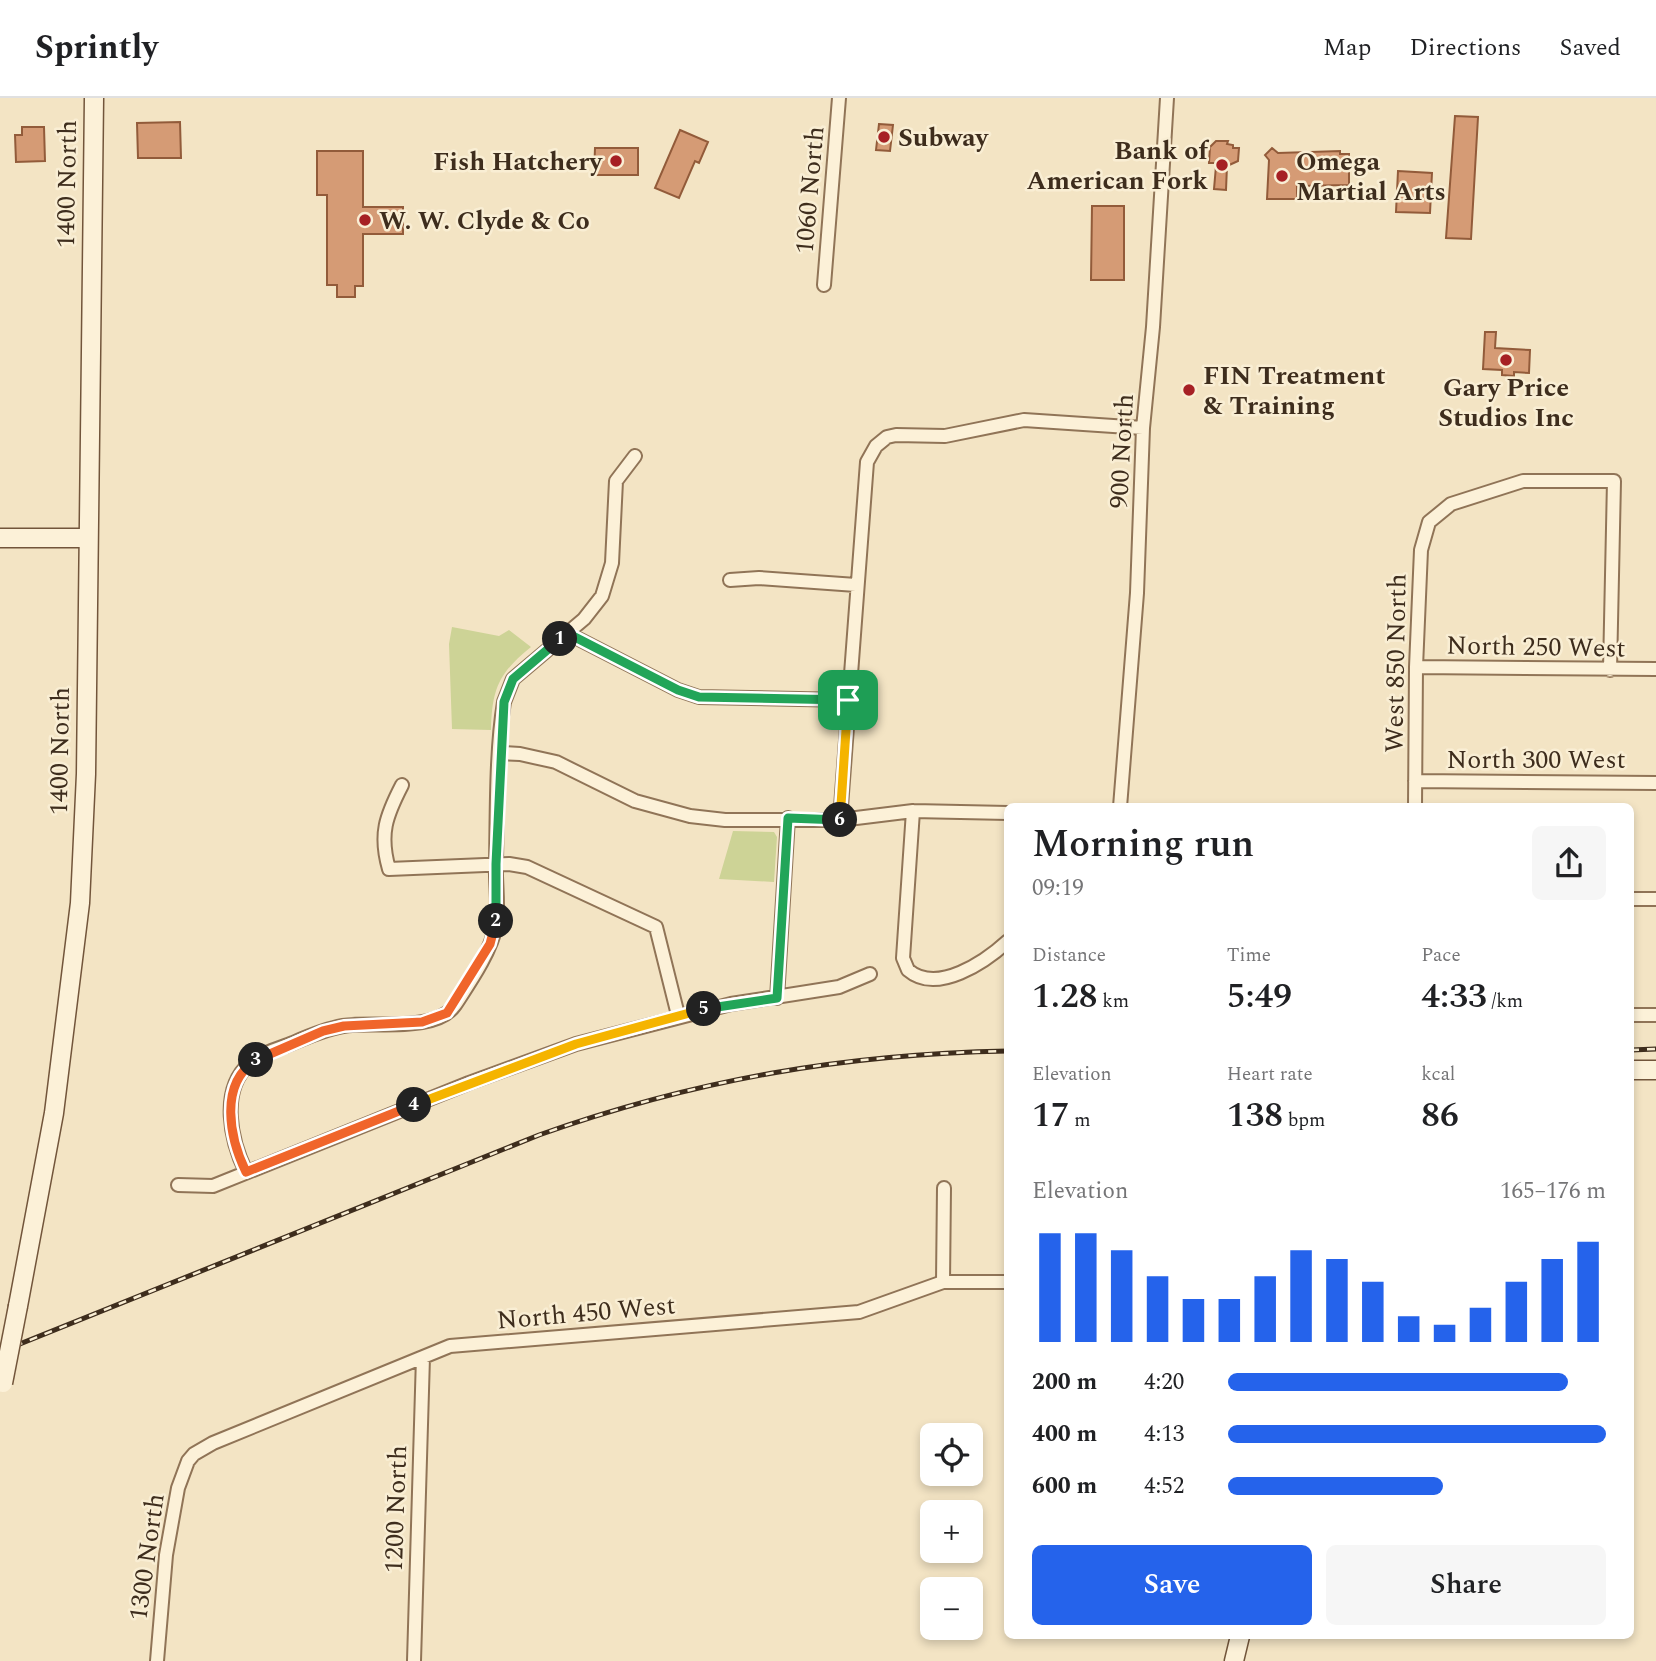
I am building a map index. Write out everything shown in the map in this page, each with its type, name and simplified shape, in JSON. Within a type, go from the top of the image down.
[{"type":"main road","name":"1400 North","points":[[1,1391],[52,1122],[80,903],[86,774],[94,98]]},
{"type":"main road","points":[[0,538],[87,538]]},
{"type":"main road","points":[[1634,1070],[1656,1070]]},
{"type":"main road","points":[[1234,1661],[1239,1639]]},
{"type":"street","name":"1060 North","points":[[824,285],[839,98]]},
{"type":"street","name":"900 North","points":[[1120,803],[1137,593],[1143,428],[1153,327],[1167,98]]},
{"type":"street","points":[[840,820],[867,462],[876,446],[887,437],[896,435],[945,436],[1013,421],[1143,428]]},
{"type":"street","points":[[246,1172],[232,1135],[233,1088],[249,1064],[264,1054],[323,1031],[344,1026],[422,1022],[447,1013],[490,944],[497,913],[496,864],[503,709],[513,679],[584,619],[602,596],[612,563],[616,481],[635,456]]},
{"type":"street","name":"West 850 North","points":[[1415,803],[1416,667],[1421,550],[1429,522],[1451,504],[1523,481],[1614,481],[1610,670]]},
{"type":"street","points":[[730,579],[759,578],[856,585]]},
{"type":"street","points":[[567,633],[678,690],[699,697],[848,700]]},
{"type":"street","name":"North 250 West","points":[[1416,667],[1656,669]]},
{"type":"street","points":[[501,753],[556,762],[635,801],[665,811],[725,820],[840,820],[913,811],[1004,813]]},
{"type":"street","name":"North 300 West","points":[[1415,781],[1656,783]]},
{"type":"street","points":[[401,785],[386,816],[384,852],[389,869],[496,864],[527,867],[656,927],[678,1015]]},
{"type":"street","points":[[913,811],[902,958],[908,970],[926,979],[949,977],[1004,943]]},
{"type":"street","points":[[777,998],[788,818]]},
{"type":"street","points":[[1634,899],[1656,899]]},
{"type":"street","points":[[178,1185],[213,1186],[555,1051],[678,1015],[839,988],[870,974]]},
{"type":"street","points":[[1634,1015],[1656,1015]]},
{"type":"street","points":[[943,1282],[944,1188]]},
{"type":"street","name":"North 450 West","points":[[188,1461],[194,1454],[213,1443],[450,1346],[721,1323],[794,1320],[859,1312],[943,1282],[1004,1282]]},
{"type":"street","name":"1200 North","points":[[414,1661],[423,1357]]},
{"type":"street","name":"1300 North","points":[[157,1661],[169,1536],[178,1488],[188,1461]]},
{"type":"green space","points":[[452,627],[499,636],[509,630],[531,647],[511,665],[499,683],[493,703],[491,730],[452,729],[449,644]]},
{"type":"green space","points":[[733,831],[774,832],[777,837],[774,882],[719,879]]},
{"type":"building","points":[[1455,116],[1478,117],[1471,239],[1446,238]]},
{"type":"building","points":[[180,122],[181,158],[138,158],[137,123]]},
{"type":"building","name":"Subway","points":[[879,124],[893,125],[890,151],[876,150]]},
{"type":"building","points":[[22,127],[44,127],[45,161],[16,162],[15,135],[22,135]]},
{"type":"building","points":[[680,130],[708,142],[699,163],[695,161],[679,198],[655,188]]},
{"type":"building","name":"Bank of American Fork","points":[[1216,141],[1228,141],[1227,144],[1233,145],[1233,148],[1239,148],[1238,161],[1227,166],[1226,190],[1214,189],[1216,166],[1215,163],[1209,163],[1210,147]]},
{"type":"building","name":"Fish Hatchery","points":[[595,148],[638,148],[638,175],[594,175]]},
{"type":"building","points":[[1272,148],[1278,153],[1340,151],[1340,154],[1349,154],[1349,185],[1297,186],[1297,199],[1267,199],[1269,160],[1265,155]]},
{"type":"building","name":"W. W. Clyde & Co","points":[[317,151],[363,151],[363,207],[403,207],[403,234],[363,234],[363,286],[355,286],[355,297],[337,297],[337,285],[327,285],[327,195],[317,195]]},
{"type":"building","points":[[1398,171],[1432,173],[1430,213],[1396,212]]},
{"type":"building","points":[[1092,206],[1124,206],[1124,280],[1091,280]]},
{"type":"building","name":"Gary Price Studios Inc","points":[[1485,332],[1496,332],[1495,348],[1530,350],[1529,373],[1514,372],[1514,376],[1502,375],[1502,370],[1483,369]]},
{"type":"railway","points":[[1634,1050],[1656,1049]]},
{"type":"railway","points":[[0,1352],[539,1135],[597,1116],[712,1085],[828,1064],[947,1053],[1004,1051]]},
{"type":"place","name":"Subway","points":[[884,137]]},
{"type":"place","name":"Fish Hatchery","points":[[616,161]]},
{"type":"place","name":"Bank of American Fork","points":[[1222,165]]},
{"type":"place","name":"Omega Martial Arts","points":[[1282,176]]},
{"type":"place","name":"W. W. Clyde & Co","points":[[365,220]]},
{"type":"place","name":"Gary Price Studios Inc","points":[[1506,360]]},
{"type":"place","name":"FIN Treatment & Training","points":[[1189,390]]},
{"type":"route","points":[[567,633],[678,690],[699,697],[848,700],[840,820],[788,818],[777,998],[678,1015],[576,1044],[469,1083],[246,1172],[232,1135],[231,1115],[233,1088],[249,1064],[264,1054],[323,1031],[344,1026],[422,1022],[438,1018],[453,1007],[490,944],[495,926],[504,702],[513,679],[567,633]]}]
